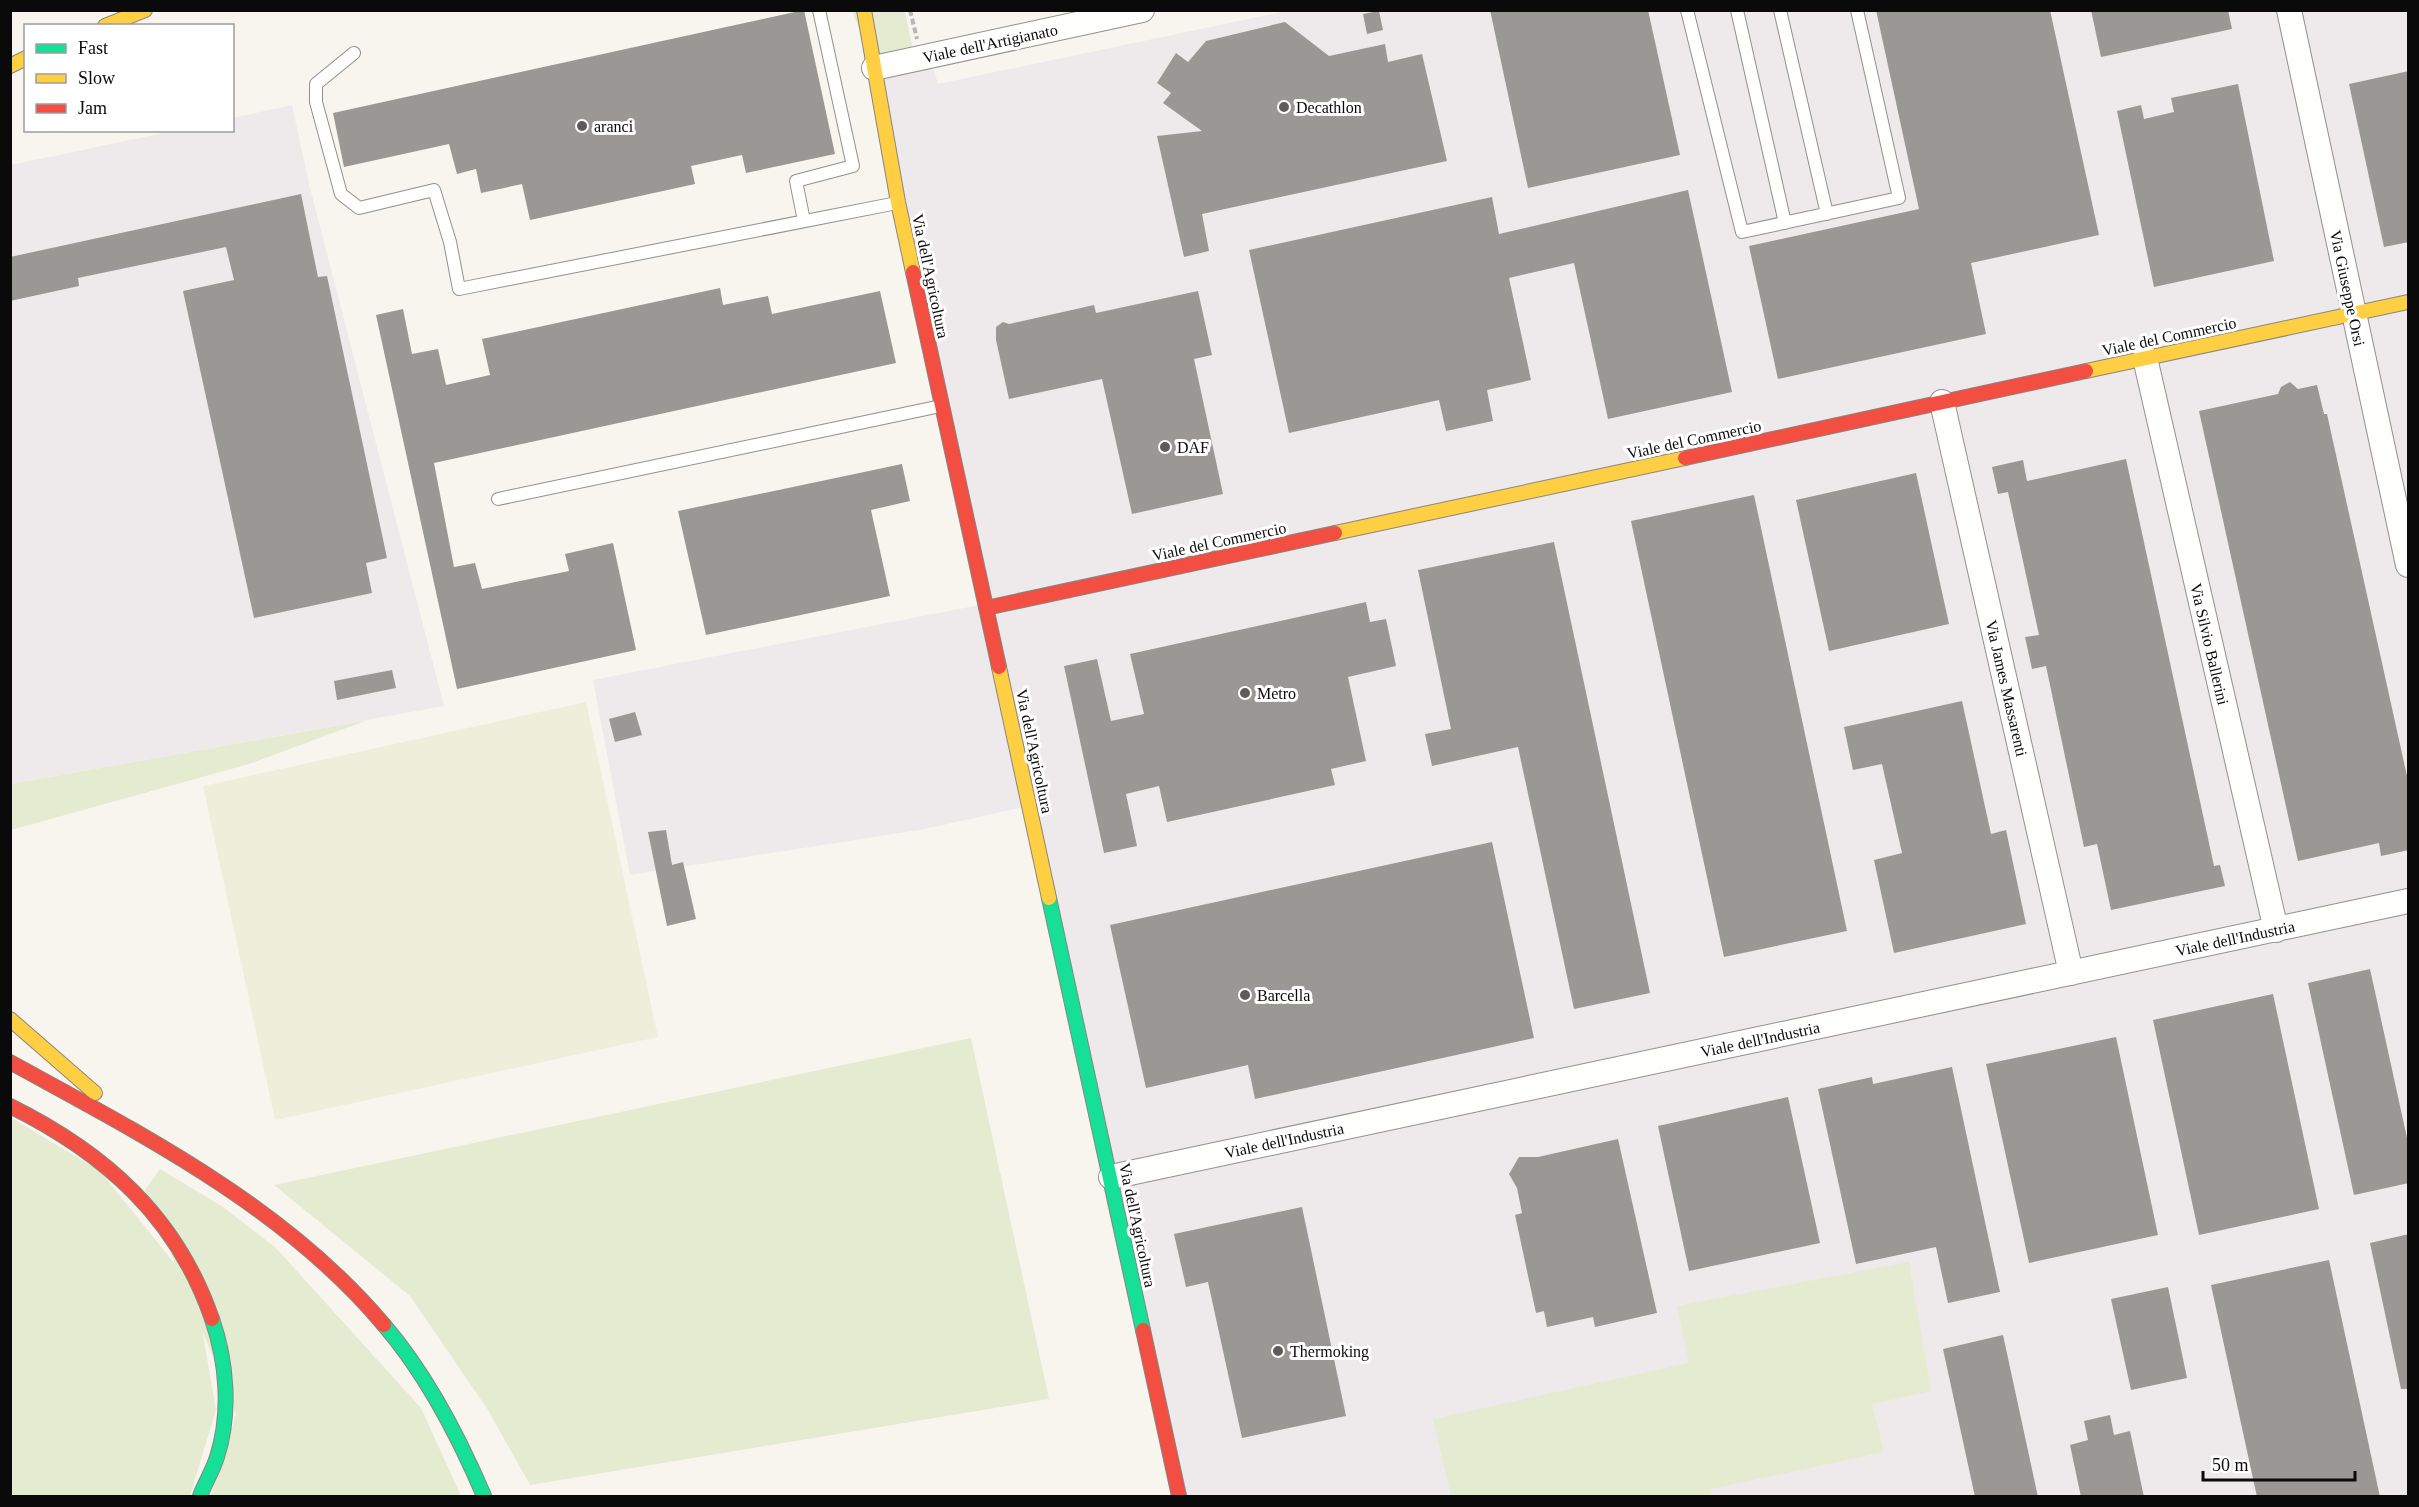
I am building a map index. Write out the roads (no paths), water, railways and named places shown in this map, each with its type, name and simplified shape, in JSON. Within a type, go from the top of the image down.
[{"type":"main road","points":[[110,24],[145,10]]},
{"type":"main road","name":"Via dell'Agricoltura","points":[[864,10],[898,202],[1179,1497]]},
{"type":"main road","points":[[10,66],[24,58]]},
{"type":"main road","name":"Viale del Commercio","points":[[986,608],[2409,302]]},
{"type":"main road","points":[[10,1019],[142,1134]]},
{"type":"main road","points":[[15,1056],[142,1134],[282,1226],[345,1281],[377,1317],[424,1378],[452,1425],[484,1497]]},
{"type":"main road","points":[[10,1106],[31,1116],[84,1149],[131,1188],[170,1234],[190,1267],[213,1317],[221,1353],[225,1403],[219,1447],[200,1497]]},
{"type":"street","name":"Viale dell'Artigianato","points":[[874,68],[1142,10]]},
{"type":"street","name":"Via Giuseppe Orsi","points":[[2289,10],[2409,565]]},
{"type":"street","name":"Via Silvio Ballerini","points":[[2145,358],[2276,930]]},
{"type":"street","name":"Via James Massarenti","points":[[1942,402],[2072,973]]},
{"type":"street","name":"Viale dell'Industria","points":[[1111,1177],[2409,902]]},
{"type":"lane","points":[[804,221],[796,181],[853,166],[819,10]]},
{"type":"lane","points":[[1687,10],[1742,232],[1899,198],[1857,10]]},
{"type":"lane","points":[[1737,10],[1785,223]]},
{"type":"lane","points":[[1780,10],[1827,213]]},
{"type":"lane","points":[[354,53],[316,84],[316,102],[341,194],[360,208],[434,189],[450,242],[459,289],[898,202]]},
{"type":"lane","points":[[498,499],[942,406]]},
{"type":"place","name":"Decathlon","points":[[1284,107]]},
{"type":"place","name":"aranci","points":[[582,126]]},
{"type":"place","name":"DAF","points":[[1165,447]]},
{"type":"place","name":"Metro","points":[[1245,693]]},
{"type":"place","name":"Barcella","points":[[1245,995]]},
{"type":"place","name":"Thermoking","points":[[1278,1351]]}]
